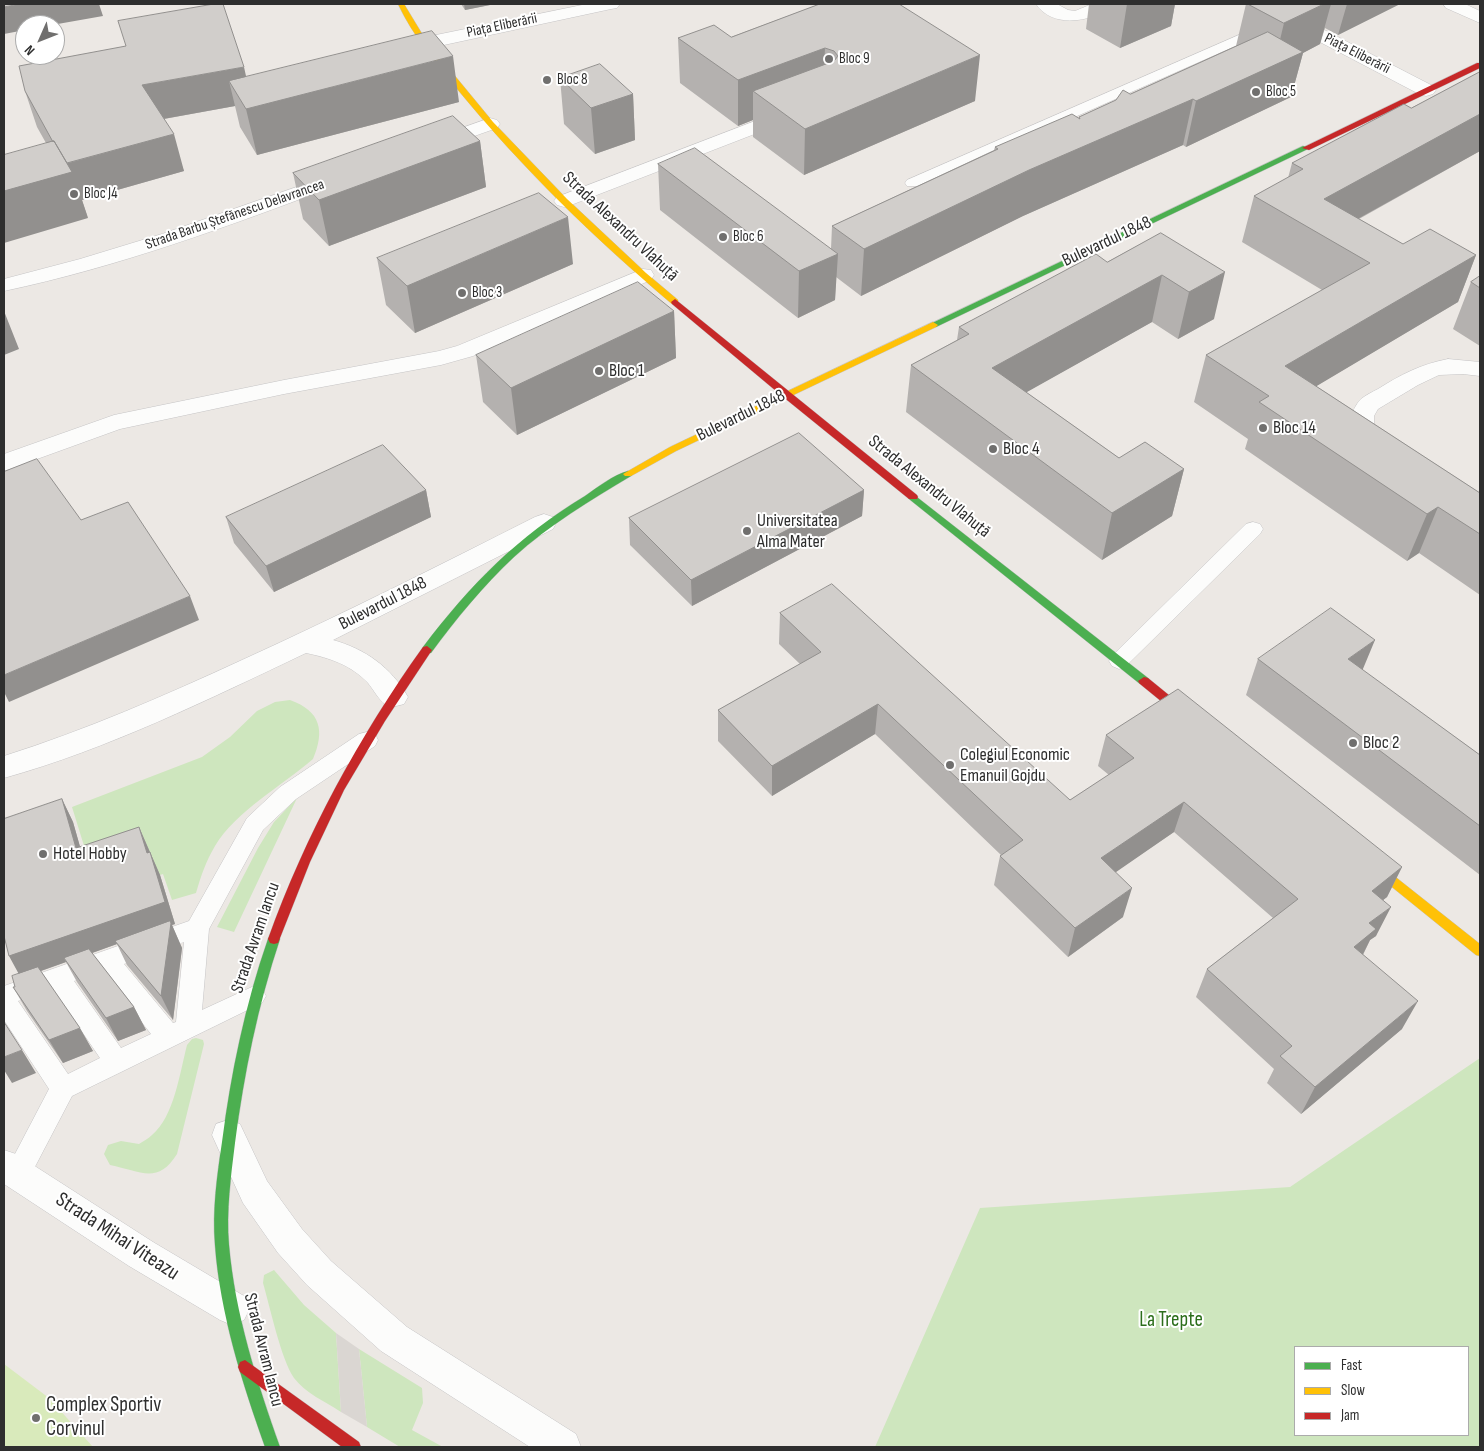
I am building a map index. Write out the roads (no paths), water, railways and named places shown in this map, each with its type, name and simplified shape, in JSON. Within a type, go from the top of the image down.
[{"type":"street","name":"Strada Alexandru Vlahuță","points":[[401,4],[424,42],[490,124],[564,201],[642,275],[785,394],[1203,729]]},
{"type":"street","name":"Piața Eliberării","points":[[385,51],[611,4]]},
{"type":"street","points":[[1045,4],[1056,12],[1071,17],[1106,4]]},
{"type":"street","name":"Piața Eliberării","points":[[1261,4],[1426,90]]},
{"type":"street","points":[[1452,4],[1480,18]]},
{"type":"street","name":"Bulevardul 1848","points":[[4,767],[45,754],[135,720],[306,643],[554,518],[673,449],[785,394],[1479,66]]},
{"type":"street","points":[[564,201],[806,108]]},
{"type":"street","points":[[419,150],[490,124]]},
{"type":"street","name":"Strada Barbu Ștefănescu Delavrancea","points":[[4,285],[128,251],[227,220],[346,176]]},
{"type":"street","points":[[4,463],[114,423],[284,387],[441,358],[466,351],[642,275]]},
{"type":"street","points":[[1400,460],[1366,434],[1361,422],[1363,412],[1370,404],[1432,368],[1448,365],[1480,369]]},
{"type":"street","name":"Strada Avram Iancu","points":[[272,1447],[245,1367],[232,1308],[222,1243],[228,1135],[244,1036],[254,996],[296,875],[367,740],[394,697],[464,602],[511,554],[554,518]]},
{"type":"street","points":[[306,643],[328,647],[359,660],[382,680],[394,697]]},
{"type":"street","points":[[1357,852],[1480,951]]},
{"type":"street","points":[[228,1135],[255,1192],[290,1241],[319,1274],[394,1339],[563,1447]]},
{"type":"street","name":"Strada Mihai Viteazu","points":[[11,1169],[140,1254],[232,1308]]},
{"type":"street","points":[[245,1367],[354,1447]]},
{"type":"lane","points":[[914,183],[1287,17]]},
{"type":"lane","points":[[1119,661],[1253,529]]},
{"type":"lane","points":[[178,1031],[197,928],[255,824],[288,793],[367,740]]},
{"type":"lane","points":[[63,1088],[4,998],[197,928]]},
{"type":"lane","points":[[108,961],[178,1031]]},
{"type":"lane","points":[[58,977],[116,1062]]},
{"type":"lane","points":[[11,1169],[63,1088],[254,996]]},
{"type":"place","name":"Bloc 9","points":[[829,59]]},
{"type":"place","name":"Bloc 8","points":[[547,80]]},
{"type":"place","name":"Bloc 5","points":[[1256,92]]},
{"type":"place","name":"Bloc J4","points":[[74,194]]},
{"type":"place","name":"Bloc 6","points":[[723,237]]},
{"type":"place","name":"Bloc 3","points":[[462,293]]},
{"type":"place","name":"Bloc 1","points":[[599,371]]},
{"type":"place","name":"Bloc 14","points":[[1263,428]]},
{"type":"place","name":"Bloc 4","points":[[993,449]]},
{"type":"place","name":"Universitatea Alma Mater","points":[[747,531]]},
{"type":"place","name":"Bloc 2","points":[[1353,743]]},
{"type":"place","name":"Colegiul Economic Emanuil Gojdu","points":[[950,765]]},
{"type":"place","name":"Hotel Hobby","points":[[43,854]]},
{"type":"place","name":"Complex Sportiv Corvinul","points":[[36,1418]]},
{"type":"park label","name":"La Trepte","points":[[1171,1321]]}]
